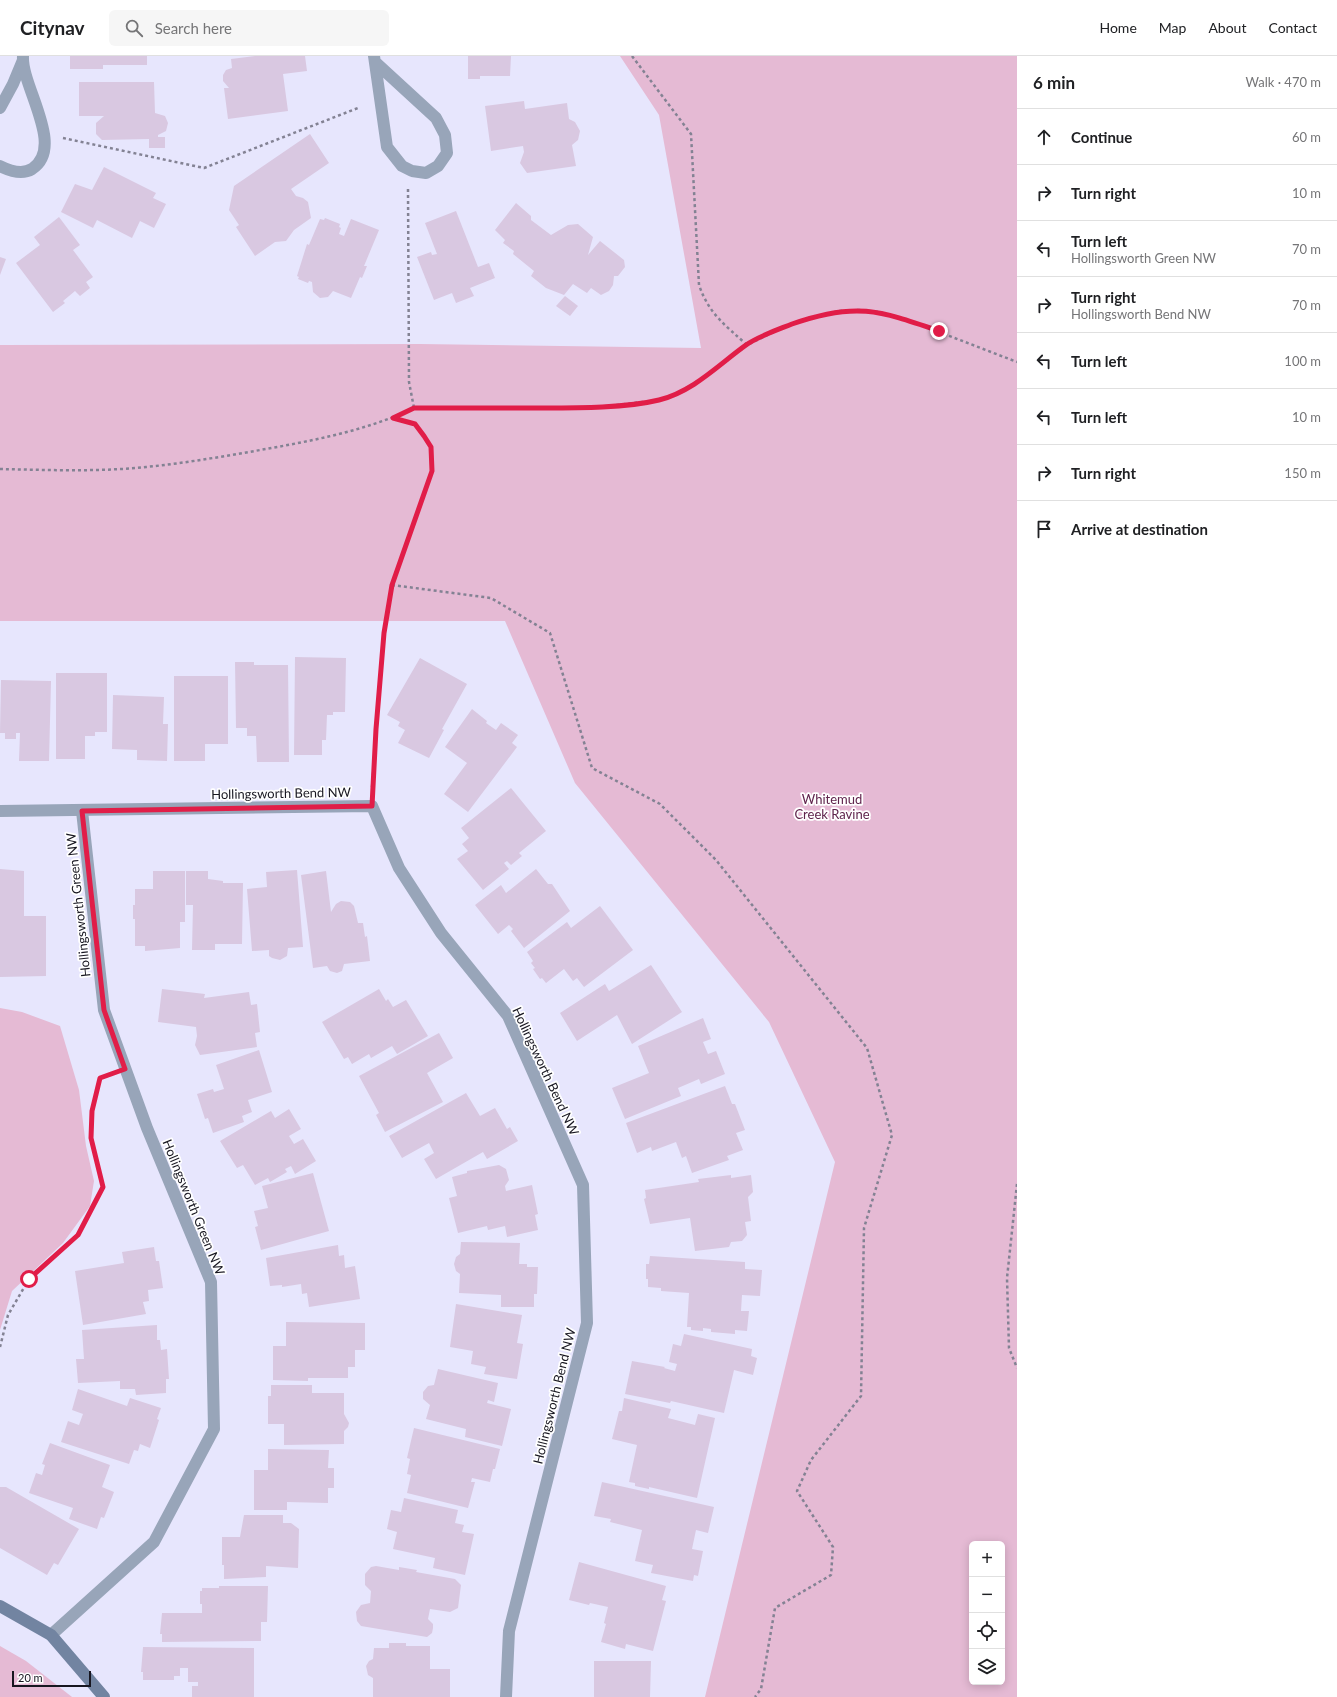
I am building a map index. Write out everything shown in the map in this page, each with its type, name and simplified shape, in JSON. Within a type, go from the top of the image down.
[{"type":"street","points":[[0,108],[13,84],[23,58]]},
{"type":"street","points":[[0,166],[16,172],[30,170],[40,163],[44,154],[42,128],[23,58]]},
{"type":"street","points":[[374,59],[436,118],[445,135],[446,153],[438,166],[426,173],[412,171],[402,166],[387,147],[374,59]]},
{"type":"street","name":"Hollingsworth Bend NW","points":[[0,811],[372,806],[399,868],[441,933],[508,1016],[583,1185],[586,1323],[509,1631],[506,1697]]},
{"type":"street","name":"Hollingsworth Green NW","points":[[51,1635],[154,1542],[214,1429],[211,1282],[147,1128],[104,1010],[82,811]]},
{"type":"street","points":[[0,1606],[51,1635],[104,1697]]},
{"type":"path","points":[[632,56],[691,134],[699,285],[703,297],[714,315],[747,344]]},
{"type":"path","points":[[60,137],[204,168],[358,108]]},
{"type":"path","points":[[408,187],[409,382],[414,408]]},
{"type":"path","points":[[0,469],[145,467],[318,440],[393,418],[414,408],[566,408],[609,406],[659,400],[678,393],[711,374],[747,344],[784,327],[839,311],[859,310],[879,312],[908,320],[1017,362]]},
{"type":"path","points":[[372,806],[376,729],[384,633],[392,585],[432,471],[431,447],[424,436],[415,424],[393,418]]},
{"type":"path","points":[[392,585],[491,598],[550,634],[592,768],[660,804],[716,860],[867,1048],[892,1135],[864,1228],[861,1396],[811,1460],[797,1491],[833,1547],[831,1574],[775,1608],[760,1689],[755,1697]]},
{"type":"path","points":[[0,1347],[8,1315],[29,1279],[78,1235],[103,1187],[91,1138],[92,1111],[100,1078],[125,1069]]},
{"type":"path","points":[[1017,1184],[1007,1278],[1009,1348],[1017,1368]]},
{"type":"green space","name":"Whitemud Creek Ravine","points":[[620,56],[1017,56],[1017,1697],[705,1697],[835,1162],[769,1022],[575,783],[505,621],[0,621],[0,345],[419,344],[701,348],[659,115]]},
{"type":"green space","points":[[0,1008],[22,1012],[60,1026],[79,1090],[86,1146],[94,1181],[90,1206],[63,1243],[12,1291],[0,1330]]},
{"type":"green space","points":[[0,1646],[26,1661],[72,1697],[0,1697]]},
{"type":"building","points":[[70,56],[147,56],[147,65],[103,65],[103,69],[70,69]]},
{"type":"building","points":[[255,56],[305,56],[307,71],[283,74],[288,111],[228,119],[224,88],[229,88],[223,81],[223,75],[226,70],[232,68],[231,59]]},
{"type":"building","points":[[468,56],[511,56],[510,76],[480,76],[480,79],[468,79]]},
{"type":"building","points":[[79,82],[154,82],[155,113],[165,116],[168,123],[166,131],[158,135],[158,137],[165,137],[165,148],[149,148],[149,139],[102,140],[96,134],[96,123],[104,116],[79,116]]},
{"type":"building","points":[[524,101],[525,109],[567,103],[569,119],[575,122],[580,131],[578,140],[572,145],[576,166],[527,173],[520,163],[524,152],[523,146],[491,151],[485,106]]},
{"type":"building","points":[[310,134],[329,163],[291,189],[296,196],[303,198],[308,202],[311,218],[294,230],[286,241],[275,242],[255,256],[236,227],[239,225],[229,210],[234,186]]},
{"type":"building","points":[[104,167],[156,193],[153,198],[166,204],[154,228],[140,221],[132,238],[97,220],[93,228],[61,212],[75,184],[92,190]]},
{"type":"building","points":[[516,203],[531,216],[531,220],[551,235],[568,225],[578,224],[593,237],[588,255],[600,241],[624,260],[625,267],[618,276],[614,276],[613,285],[609,291],[601,295],[591,288],[587,293],[573,284],[564,295],[546,288],[531,276],[534,271],[513,254],[514,251],[503,243],[505,240],[495,230]]},
{"type":"building","points":[[456,211],[478,267],[489,263],[495,278],[470,288],[474,296],[456,303],[452,293],[434,300],[417,257],[431,252],[432,255],[437,254],[425,223]]},
{"type":"building","points":[[59,217],[80,245],[73,250],[93,277],[86,282],[90,288],[80,296],[75,291],[63,301],[65,303],[53,312],[16,263],[40,245],[34,237]]},
{"type":"building","points":[[325,218],[340,224],[339,227],[341,228],[339,234],[344,236],[351,219],[379,230],[364,266],[367,266],[362,278],[360,277],[351,298],[333,291],[328,297],[320,298],[313,292],[312,282],[309,281],[308,283],[298,279],[299,277],[297,276],[307,244],[309,245],[320,219],[324,220]]},
{"type":"building","points":[[0,257],[6,259],[0,275]]},
{"type":"building","points":[[565,296],[578,306],[570,316],[556,306]]},
{"type":"building","points":[[295,657],[346,658],[345,712],[333,712],[333,715],[327,715],[326,740],[322,740],[322,755],[294,755]]},
{"type":"building","points":[[420,658],[467,684],[442,729],[444,730],[429,758],[398,743],[405,730],[398,726],[400,722],[387,715]]},
{"type":"building","points":[[235,662],[254,662],[254,665],[288,665],[289,762],[257,762],[256,736],[247,736],[247,728],[236,728]]},
{"type":"building","points":[[56,673],[107,673],[107,732],[95,732],[95,736],[85,736],[85,759],[56,759]]},
{"type":"building","points":[[174,676],[228,676],[228,744],[205,744],[205,761],[174,761]]},
{"type":"building","points":[[1,680],[51,681],[49,761],[19,761],[20,733],[16,733],[16,739],[5,739],[5,733],[0,733]]},
{"type":"building","points":[[113,695],[164,697],[163,724],[168,724],[167,761],[137,760],[137,750],[112,749]]},
{"type":"building","points":[[472,709],[487,721],[486,723],[496,730],[501,723],[518,735],[512,743],[517,747],[468,812],[444,794],[467,763],[445,747]]},
{"type":"building","points":[[511,788],[546,831],[519,853],[522,856],[511,865],[507,861],[504,863],[509,869],[483,890],[457,859],[468,851],[462,844],[469,838],[461,828]]},
{"type":"building","points":[[0,869],[24,871],[24,916],[46,916],[46,976],[0,977]]},
{"type":"building","points":[[536,869],[548,884],[552,884],[570,911],[524,948],[511,931],[513,929],[509,925],[498,934],[475,905],[501,885],[506,893]]},
{"type":"building","points":[[297,870],[303,947],[288,948],[287,956],[280,960],[269,956],[269,950],[252,951],[247,889],[267,887],[266,872]]},
{"type":"building","points":[[153,871],[185,871],[185,922],[180,922],[180,948],[145,951],[145,946],[135,946],[135,919],[133,919],[133,905],[135,905],[135,889],[153,889]]},
{"type":"building","points":[[186,871],[208,871],[208,879],[223,881],[223,883],[243,883],[242,944],[215,944],[215,950],[192,950],[193,905],[186,905]]},
{"type":"building","points":[[326,871],[331,912],[336,904],[341,901],[350,902],[354,906],[358,923],[363,923],[365,937],[367,936],[370,961],[344,964],[342,971],[337,973],[330,971],[327,966],[313,968],[301,875]]},
{"type":"building","points":[[600,906],[633,950],[584,987],[577,978],[573,981],[564,969],[546,983],[542,978],[540,979],[533,969],[535,968],[531,963],[533,961],[527,952],[567,922],[571,928]]},
{"type":"building","points":[[651,965],[682,1012],[632,1044],[617,1015],[577,1041],[560,1013],[605,984],[609,991]]},
{"type":"building","points":[[162,989],[205,994],[204,998],[249,992],[251,1005],[257,1004],[260,1032],[255,1033],[257,1047],[200,1055],[195,1045],[197,1036],[196,1027],[158,1022]]},
{"type":"building","points":[[379,989],[386,1001],[388,999],[393,1007],[406,1000],[428,1036],[397,1054],[392,1046],[371,1058],[369,1054],[352,1064],[348,1057],[344,1059],[322,1022]]},
{"type":"building","points":[[703,1018],[711,1039],[703,1042],[708,1054],[716,1051],[725,1074],[701,1084],[699,1079],[678,1088],[681,1096],[625,1119],[612,1088],[649,1073],[638,1046]]},
{"type":"building","points":[[439,1033],[453,1058],[427,1073],[443,1102],[385,1132],[376,1115],[379,1113],[359,1076]]},
{"type":"building","points":[[259,1050],[272,1092],[248,1100],[252,1112],[242,1116],[244,1122],[213,1133],[208,1118],[205,1119],[197,1094],[213,1089],[214,1092],[224,1089],[216,1065]]},
{"type":"building","points":[[725,1086],[732,1104],[735,1104],[745,1130],[736,1133],[743,1150],[727,1156],[729,1160],[692,1173],[686,1156],[682,1158],[676,1142],[652,1151],[651,1147],[637,1153],[626,1123]]},
{"type":"building","points":[[466,1093],[480,1116],[495,1108],[507,1129],[510,1127],[518,1141],[487,1159],[483,1152],[436,1179],[424,1159],[434,1153],[429,1143],[402,1158],[389,1136]]},
{"type":"building","points":[[289,1109],[301,1129],[289,1136],[294,1144],[303,1139],[316,1161],[295,1174],[291,1166],[285,1169],[287,1172],[270,1182],[268,1178],[255,1185],[243,1165],[237,1168],[220,1141],[271,1111],[275,1118]]},
{"type":"building","points":[[499,1165],[506,1169],[509,1180],[505,1186],[506,1191],[532,1185],[538,1214],[535,1215],[538,1230],[507,1237],[505,1226],[488,1230],[487,1226],[458,1233],[449,1198],[457,1196],[452,1177],[467,1173],[467,1171]]},
{"type":"building","points":[[313,1173],[329,1231],[261,1250],[255,1227],[258,1226],[254,1211],[268,1208],[262,1186]]},
{"type":"building","points":[[731,1175],[731,1178],[751,1175],[753,1192],[748,1197],[751,1221],[745,1222],[747,1235],[742,1241],[731,1242],[729,1247],[695,1251],[690,1218],[650,1224],[644,1199],[646,1198],[645,1190],[699,1182],[698,1179]]},
{"type":"building","points":[[461,1242],[520,1243],[519,1264],[527,1264],[527,1267],[538,1267],[537,1294],[534,1294],[534,1307],[501,1307],[501,1295],[459,1293],[460,1274],[456,1271],[454,1264],[456,1257],[460,1254]]},
{"type":"building","points":[[338,1245],[339,1256],[344,1255],[345,1268],[355,1266],[360,1299],[309,1307],[307,1293],[302,1294],[301,1284],[282,1287],[282,1285],[270,1286],[266,1258]]},
{"type":"building","points":[[154,1247],[156,1261],[159,1261],[163,1288],[148,1290],[149,1301],[143,1302],[146,1314],[83,1325],[75,1271],[124,1263],[122,1252]]},
{"type":"building","points":[[650,1256],[745,1262],[745,1269],[762,1270],[760,1296],[742,1295],[741,1311],[749,1311],[747,1331],[735,1330],[735,1334],[711,1332],[711,1329],[703,1328],[703,1331],[691,1330],[691,1327],[687,1327],[689,1293],[661,1291],[661,1288],[648,1287],[648,1279],[646,1279],[646,1264],[649,1264]]},
{"type":"building","points":[[456,1304],[522,1315],[517,1343],[523,1344],[517,1379],[484,1374],[486,1367],[471,1364],[473,1351],[450,1347]]},
{"type":"building","points":[[286,1322],[365,1323],[365,1350],[355,1350],[355,1367],[348,1367],[348,1378],[308,1378],[308,1381],[273,1380],[273,1346],[286,1346]]},
{"type":"building","points":[[157,1325],[157,1340],[160,1340],[161,1350],[167,1349],[169,1379],[166,1379],[166,1393],[136,1395],[135,1389],[120,1389],[120,1381],[78,1383],[76,1359],[84,1359],[82,1330]]},
{"type":"building","points":[[684,1334],[752,1349],[751,1356],[757,1358],[753,1375],[734,1370],[724,1413],[671,1401],[670,1403],[625,1394],[632,1361],[665,1367],[664,1368],[675,1371],[677,1364],[669,1362],[673,1344],[681,1346]]},
{"type":"building","points":[[438,1369],[498,1383],[494,1402],[488,1400],[487,1403],[511,1409],[502,1446],[465,1437],[466,1429],[426,1419],[430,1405],[423,1399],[423,1392],[428,1386],[434,1385]]},
{"type":"building","points":[[271,1385],[312,1385],[312,1393],[344,1393],[344,1414],[349,1423],[348,1427],[344,1431],[344,1444],[284,1445],[284,1424],[268,1424],[268,1396],[271,1396]]},
{"type":"building","points":[[78,1389],[127,1406],[130,1398],[161,1408],[157,1419],[159,1420],[150,1448],[140,1444],[138,1451],[134,1450],[129,1464],[61,1442],[68,1421],[79,1425],[83,1414],[72,1410]]},
{"type":"building","points":[[624,1398],[671,1409],[668,1418],[695,1425],[698,1414],[715,1418],[697,1498],[649,1487],[649,1489],[635,1486],[635,1483],[629,1482],[637,1445],[612,1439],[619,1411],[622,1411]]},
{"type":"building","points":[[414,1428],[500,1449],[490,1482],[472,1478],[471,1482],[475,1482],[468,1508],[407,1493],[411,1475],[407,1474],[410,1459],[407,1458]]},
{"type":"building","points":[[50,1443],[110,1465],[102,1487],[114,1492],[104,1518],[101,1517],[97,1529],[69,1519],[73,1508],[29,1493],[36,1473],[42,1475],[45,1465],[42,1464]]},
{"type":"building","points":[[268,1449],[329,1450],[328,1468],[334,1468],[334,1488],[328,1488],[328,1503],[287,1502],[287,1510],[254,1510],[254,1470],[268,1470]]},
{"type":"building","points":[[602,1482],[714,1507],[708,1533],[696,1530],[692,1549],[703,1551],[698,1576],[694,1575],[693,1581],[651,1573],[653,1565],[635,1561],[642,1530],[610,1522],[611,1519],[594,1516]]},
{"type":"building","points":[[0,1487],[6,1487],[79,1529],[58,1565],[54,1563],[47,1575],[0,1548]]},
{"type":"building","points":[[404,1498],[458,1510],[455,1523],[464,1525],[462,1532],[474,1534],[465,1575],[433,1568],[435,1558],[393,1549],[397,1532],[387,1529],[391,1510],[401,1512]]},
{"type":"building","points":[[244,1515],[283,1515],[283,1523],[291,1523],[299,1529],[298,1568],[266,1566],[266,1577],[224,1579],[224,1565],[222,1565],[222,1537],[240,1537]]},
{"type":"building","points":[[579,1562],[666,1586],[662,1600],[666,1601],[653,1651],[626,1644],[625,1649],[601,1642],[606,1624],[604,1623],[608,1607],[590,1603],[589,1605],[569,1600]]},
{"type":"building","points":[[376,1566],[399,1570],[399,1567],[417,1570],[416,1572],[455,1579],[461,1585],[458,1608],[450,1612],[430,1609],[428,1619],[433,1624],[433,1628],[432,1633],[427,1637],[361,1626],[357,1621],[356,1612],[361,1605],[370,1603],[371,1591],[365,1585],[365,1574],[371,1567]]},
{"type":"building","points":[[219,1586],[268,1586],[267,1622],[261,1622],[261,1641],[162,1642],[162,1634],[160,1634],[162,1613],[202,1613],[200,1591],[202,1591],[202,1588],[219,1588]]},
{"type":"building","points":[[389,1643],[406,1643],[406,1646],[430,1646],[430,1669],[450,1669],[450,1697],[373,1697],[373,1678],[368,1675],[366,1666],[369,1661],[373,1659],[374,1648],[389,1648]]},
{"type":"building","points":[[143,1647],[254,1648],[254,1697],[192,1697],[192,1686],[198,1686],[198,1682],[188,1682],[188,1668],[180,1668],[180,1676],[174,1676],[174,1680],[143,1680],[143,1672],[141,1672]]},
{"type":"building","points":[[594,1661],[651,1661],[650,1697],[594,1697]]},
{"type":"route","points":[[29,1279],[78,1235],[103,1187],[91,1138],[92,1111],[100,1078],[125,1069],[104,1010],[82,811],[372,806],[376,729],[384,633],[392,585],[432,471],[431,447],[424,436],[415,424],[393,418],[414,408],[566,408],[609,406],[659,400],[678,393],[711,374],[747,344],[784,327],[839,311],[859,310],[879,312],[939,331]]}]
